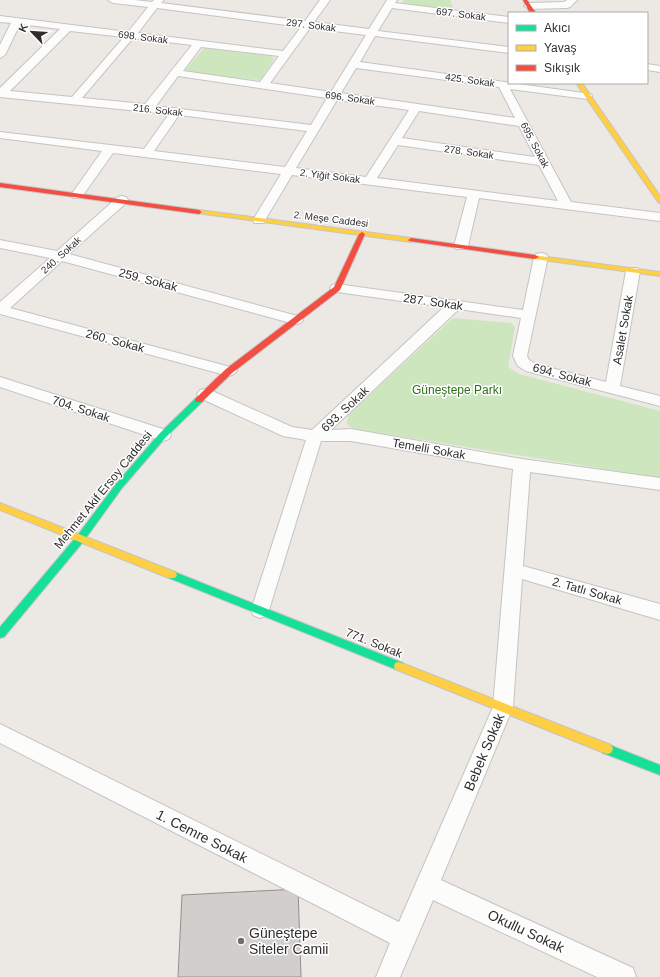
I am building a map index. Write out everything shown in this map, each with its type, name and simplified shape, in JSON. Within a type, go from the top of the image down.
[{"type":"street","name":"297. Sokak","points":[[113,0],[157,3],[308,25],[508,50]]},
{"type":"street","points":[[263,85],[326,0]]},
{"type":"street","points":[[529,6],[567,5],[572,0]]},
{"type":"street","points":[[74,101],[157,3]]},
{"type":"street","points":[[259,220],[390,3]]},
{"type":"street","name":"697. Sokak","points":[[390,3],[460,10],[508,20]]},
{"type":"street","name":"698. Sokak","points":[[0,19],[286,54]]},
{"type":"street","points":[[0,55],[17,21]]},
{"type":"street","points":[[0,93],[68,27]]},
{"type":"street","points":[[148,108],[199,43]]},
{"type":"street","name":"425. Sokak","points":[[353,64],[587,96]]},
{"type":"street","points":[[648,66],[660,70]]},
{"type":"street","name":"696. Sokak","points":[[176,73],[523,123]]},
{"type":"street","points":[[580,84],[660,201]]},
{"type":"street","name":"695. Sokak","points":[[503,85],[567,206]]},
{"type":"street","name":"216. Sokak","points":[[0,93],[176,111],[314,129]]},
{"type":"street","points":[[369,181],[416,107]]},
{"type":"street","points":[[147,153],[176,111]]},
{"type":"street","name":"2. Yiğit Sokak","points":[[0,135],[660,217]]},
{"type":"street","name":"278. Sokak","points":[[395,141],[544,162]]},
{"type":"street","points":[[77,195],[110,149]]},
{"type":"street","name":"2. Meşe Caddesi","points":[[0,185],[122,200],[660,274]]},
{"type":"street","points":[[461,246],[474,194]]},
{"type":"street","name":"240. Sokak","points":[[0,310],[122,200]]},
{"type":"street","name":"Mehmet Akif Ersoy Caddesi","points":[[0,634],[80,539],[119,486],[163,435],[229,371],[337,288],[362,234]]},
{"type":"street","name":"259. Sokak","points":[[0,244],[60,256],[296,320]]},
{"type":"street","name":"694. Sokak","points":[[541,257],[520,356],[523,363],[531,368],[660,401]]},
{"type":"street","name":"Asalet Sokak","points":[[612,389],[633,271]]},
{"type":"street","name":"287. Sokak","points":[[337,288],[529,315]]},
{"type":"street","name":"693. Sokak","points":[[260,610],[316,436],[454,305]]},
{"type":"street","name":"260. Sokak","points":[[0,310],[229,371]]},
{"type":"street","name":"704. Sokak","points":[[0,382],[163,435]]},
{"type":"street","name":"Temelli Sokak","points":[[205,394],[289,432],[316,436],[351,435],[522,465],[660,484]]},
{"type":"street","name":"Bebek Sokak","points":[[388,977],[503,707],[522,465]]},
{"type":"street","points":[[0,506],[80,539]]},
{"type":"street","name":"771. Sokak","points":[[80,539],[660,770]]},
{"type":"street","name":"2. Tatlı Sokak","points":[[514,570],[660,612]]},
{"type":"street","name":"1. Cemre Sokak","points":[[0,734],[405,938]]},
{"type":"street","name":"Okullu Sokak","points":[[427,885],[624,977]]},
{"type":"green space","points":[[404,0],[450,0],[454,10],[450,12],[401,6]]},
{"type":"green space","points":[[204,48],[271,56],[274,59],[262,78],[259,80],[187,72],[185,70]]},
{"type":"green space","name":"Güneştepe Parkı","points":[[453,318],[511,323],[515,327],[508,367],[519,374],[660,411],[660,478],[361,430],[352,428],[347,424],[348,415]]},
{"type":"building","name":"Güneştepe Siteler Camii","points":[[298,889],[301,977],[178,977],[182,895]]},
{"type":"traffic: fast","points":[[0,634],[80,539],[119,486],[163,435],[199,400]]},
{"type":"traffic: fast","points":[[172,575],[399,666]]},
{"type":"traffic: fast","points":[[607,749],[660,770]]},
{"type":"traffic: slow","points":[[580,84],[660,201]]},
{"type":"traffic: slow","points":[[199,212],[411,240]]},
{"type":"traffic: slow","points":[[535,257],[660,274]]},
{"type":"traffic: slow","points":[[0,506],[172,575]]},
{"type":"traffic: slow","points":[[399,666],[607,749]]},
{"type":"traffic: jam","points":[[525,0],[532,12]]},
{"type":"traffic: jam","points":[[0,185],[199,212]]},
{"type":"traffic: jam","points":[[199,400],[229,371],[337,288],[362,234]]},
{"type":"traffic: jam","points":[[411,240],[535,257]]},
{"type":"place","name":"Güneştepe Siteler Camii","points":[[241,941]]}]
